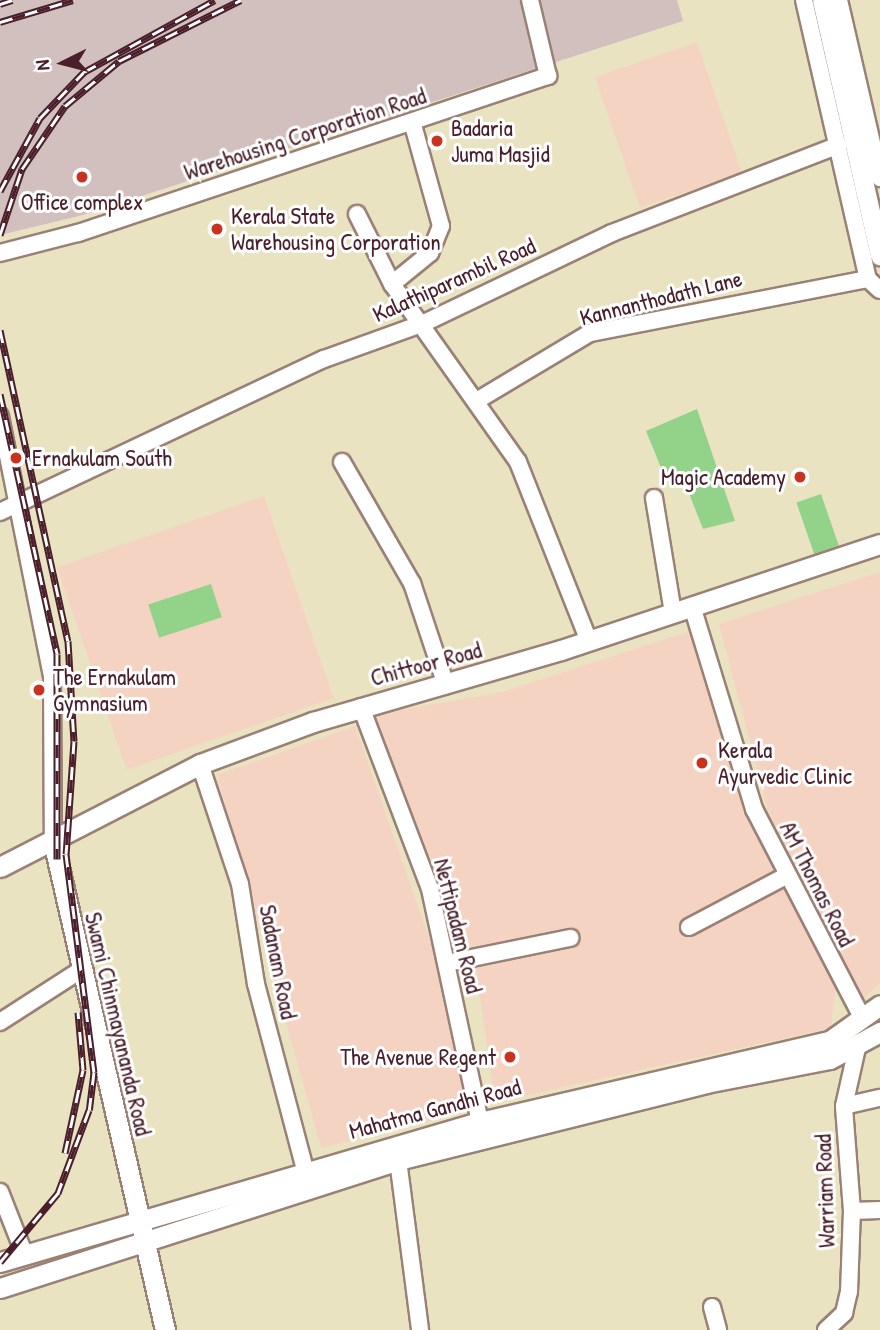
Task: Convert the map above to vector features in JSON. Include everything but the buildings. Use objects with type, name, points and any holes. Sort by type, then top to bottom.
[{"type":"main road","points":[[822,0],[880,256]]},
{"type":"main road","name":"Chittoor Road","points":[[0,867],[200,764],[362,707],[446,685],[589,641],[880,544]]},
{"type":"main road","name":"Swami Chinmayananda Road","points":[[52,841],[79,971],[164,1330]]},
{"type":"main road","name":"Mahatma Gandhi Road","points":[[0,1288],[398,1160],[482,1130],[831,1040],[880,1005]]},
{"type":"main road","name":"Mahatma Gandhi Road","points":[[0,1262],[305,1170],[857,1048],[880,1031]]},
{"type":"street","name":"Warehousing Corporation Road","points":[[0,253],[413,125],[548,76],[530,0]]},
{"type":"street","points":[[804,0],[874,284]]},
{"type":"street","points":[[839,0],[880,178]]},
{"type":"street","points":[[392,284],[430,253],[441,226],[413,125]]},
{"type":"street","name":"Kalathiparambil Road","points":[[0,512],[268,383],[424,323],[612,233],[839,145]]},
{"type":"street","points":[[357,214],[392,284],[424,323],[518,462],[589,641]]},
{"type":"street","name":"Kannanthodath Lane","points":[[478,400],[590,333],[874,284]]},
{"type":"street","points":[[0,416],[52,676],[52,841]]},
{"type":"street","points":[[342,462],[412,583],[446,685]]},
{"type":"street","points":[[654,498],[673,613]]},
{"type":"street","name":"AM Thomas Road","points":[[692,606],[716,699],[784,877],[863,1019]]},
{"type":"street","name":"Nettipadam Road","points":[[362,707],[430,890],[482,1130]]},
{"type":"street","name":"Sadanam Road","points":[[200,764],[240,884],[256,984],[305,1170]]},
{"type":"street","points":[[689,927],[784,877]]},
{"type":"street","points":[[447,963],[570,938]]},
{"type":"street","points":[[0,1022],[79,971]]},
{"type":"street","name":"Warriam Road","points":[[829,1330],[844,1313],[849,1292],[852,1211],[844,1106],[857,1048]]},
{"type":"street","points":[[844,1106],[880,1098]]},
{"type":"street","points":[[398,1160],[421,1330]]},
{"type":"street","points":[[0,1192],[24,1253]]},
{"type":"street","points":[[852,1211],[880,1210]]},
{"type":"street","points":[[712,1307],[718,1330]]},
{"type":"shaded area","points":[[0,0],[677,0],[683,21],[83,215],[0,235]]},
{"type":"shaded area","points":[[697,42],[742,172],[640,208],[595,77]]},
{"type":"shaded area","points":[[264,496],[334,698],[127,770],[57,567]]},
{"type":"shaded area","points":[[880,572],[880,983],[860,1002],[768,811],[719,624]]},
{"type":"shaded area","points":[[693,630],[744,814],[837,978],[831,1028],[495,1102],[475,962],[370,715],[503,692]]},
{"type":"shaded area","points":[[355,726],[438,964],[467,1112],[321,1148],[217,775]]},
{"type":"green space","points":[[697,409],[735,521],[703,529],[681,473],[666,480],[646,431]]},
{"type":"green space","points":[[821,494],[840,549],[815,557],[796,502]]},
{"type":"green space","points":[[211,584],[222,617],[159,638],[148,604]]},
{"type":"railway","points":[[0,4],[12,0]]},
{"type":"railway","points":[[0,22],[73,0]]},
{"type":"railway","points":[[0,191],[40,118],[84,72],[215,0]]},
{"type":"railway","points":[[0,235],[22,169],[65,106],[119,61],[241,0]]},
{"type":"railway","points":[[0,330],[68,641],[74,741],[66,854],[94,1072],[89,1110],[58,1193],[0,1262]]},
{"type":"railway","points":[[0,394],[57,654],[57,859]]},
{"type":"railway","points":[[65,1153],[83,1070],[78,1012]]},
{"type":"place","name":"Badaria Juma Masjid","points":[[437,141]]},
{"type":"place","name":"Office complex","points":[[82,177]]},
{"type":"place","name":"Kerala State Warehousing Corporation","points":[[217,229]]},
{"type":"place","name":"Ernakulam South","points":[[16,458]]},
{"type":"place","name":"Magic Academy","points":[[800,477]]},
{"type":"place","name":"The Ernakulam Gymnasium","points":[[39,690]]},
{"type":"place","name":"Kerala Ayurvedic Clinic","points":[[702,763]]},
{"type":"place","name":"The Avenue Regent","points":[[510,1057]]}]
